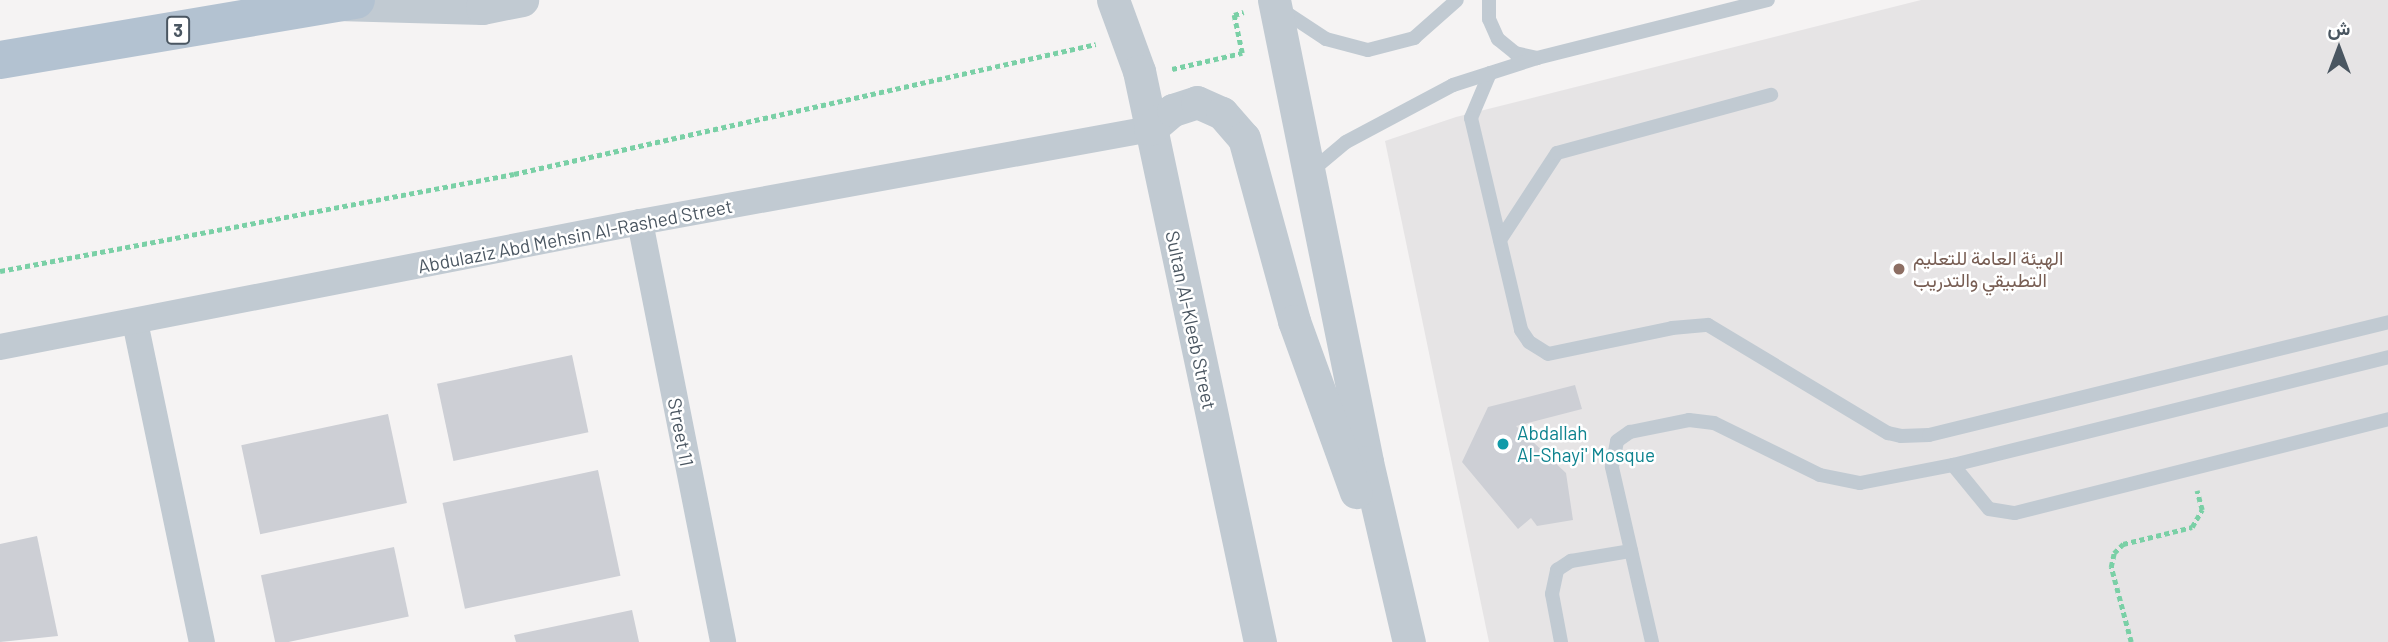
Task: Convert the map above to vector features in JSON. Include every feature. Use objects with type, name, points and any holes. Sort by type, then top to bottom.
[{"type":"main road","name":"3","points":[[0,60],[347,2]]},
{"type":"street","points":[[347,2],[482,8],[522,0]]},
{"type":"street","name":"Sultan Al-Kleeb Street","points":[[1113,0],[1130,37],[1260,642]]},
{"type":"street","points":[[1274,2],[1308,174],[1409,641]]},
{"type":"street","points":[[1150,130],[1173,110],[1197,102],[1222,113],[1244,138],[1294,321],[1409,641]]},
{"type":"street","name":"Abdulaziz Abd Mehsin Al-Rashed Street","points":[[0,347],[639,222],[1150,130]]},
{"type":"street","name":"Street 11","points":[[639,222],[723,642]]},
{"type":"street","points":[[135,322],[202,642]]},
{"type":"lane","points":[[1274,2],[1326,39],[1368,50],[1387,48],[1414,38],[1457,0]]},
{"type":"lane","points":[[1489,0],[1489,19],[1498,39],[1516,53],[1536,58]]},
{"type":"lane","points":[[1308,174],[1346,142],[1453,85],[1536,58],[1768,0]]},
{"type":"lane","points":[[1490,73],[1471,118],[1521,330],[1529,342],[1548,354],[1672,328],[1708,325],[1888,433],[1901,436],[1929,435],[2388,322]]},
{"type":"lane","points":[[1500,240],[1557,153],[1771,95]]},
{"type":"lane","points":[[1652,642],[1612,456],[1617,440],[1630,432],[1689,420],[1714,423],[1820,475],[1849,482],[1953,465],[2388,357]]},
{"type":"lane","points":[[1953,465],[1976,496],[2001,514],[2388,419]]},
{"type":"lane","points":[[1559,640],[1552,594],[1557,570],[1571,561],[1631,551]]},
{"type":"path","points":[[1164,71],[1242,53],[1234,15],[1274,2]]},
{"type":"path","points":[[0,271],[514,174],[1130,37]]},
{"type":"path","points":[[2131,642],[2111,568],[2114,553],[2123,544],[2192,527],[2200,520],[2202,510],[2192,468]]},
{"type":"shaded area","name":"الهيئة العامة للتعليم التطبيقي والتدريب","points":[[1921,0],[2388,0],[2388,642],[1489,642],[1385,141],[1456,117]]},
{"type":"building","points":[[572,355],[588,432],[453,461],[437,384]]},
{"type":"building","name":"Abdallah Al-Shayi' Mosque","points":[[1575,385],[1582,409],[1516,426],[1566,473],[1573,520],[1537,526],[1531,518],[1518,529],[1462,462],[1488,407]]},
{"type":"building","points":[[388,414],[407,503],[260,534],[241,445]]},
{"type":"building","points":[[598,470],[620,576],[465,609],[442,503]]},
{"type":"building","points":[[37,536],[58,636],[0,642],[0,544]]},
{"type":"building","points":[[394,547],[409,616],[289,642],[275,642],[261,575]]},
{"type":"building","points":[[632,610],[639,642],[516,642],[514,635]]},
{"type":"place","name":"الهيئة العامة للتعليم التطبيقي والتدريب","points":[[1899,269]]},
{"type":"place","name":"Abdallah Al-Shayi' Mosque","points":[[1503,444]]}]
